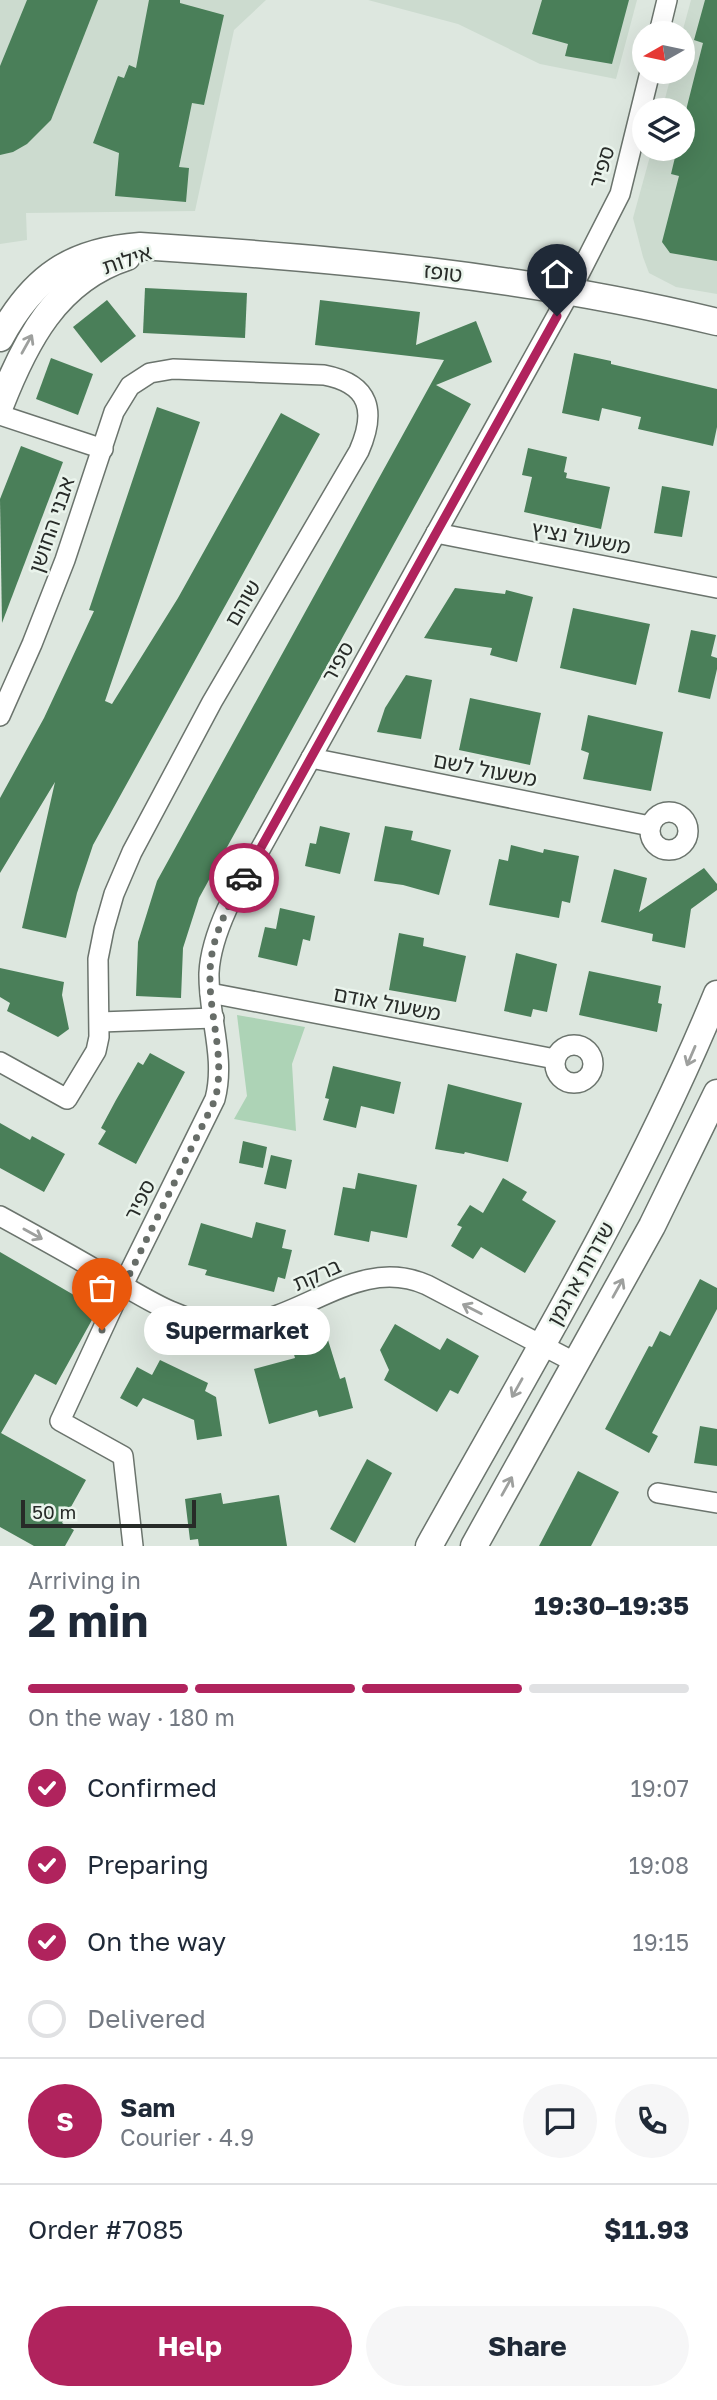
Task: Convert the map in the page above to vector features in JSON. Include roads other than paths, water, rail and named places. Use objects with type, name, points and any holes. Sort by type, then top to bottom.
[{"type":"street","points":[[662,21],[667,0]]},
{"type":"street","name":"ספיר","points":[[133,1546],[123,1456],[60,1421],[123,1285],[213,1107],[219,1075],[211,993],[211,960],[221,923],[570,292],[620,194],[647,84]]},
{"type":"street","name":"טופז","points":[[166,247],[438,272],[628,302],[717,323]]},
{"type":"street","name":"אילות","points":[[0,338],[20,305],[41,282],[64,265],[89,254],[114,248],[166,247]]},
{"type":"street","name":"אילות","points":[[0,406],[25,346],[58,300],[97,269],[142,252],[166,247]]},
{"type":"street","name":"שוהם","points":[[100,1022],[99,955],[107,917],[123,873],[212,702],[359,452],[369,420],[368,408],[364,397],[356,388],[347,382],[324,375],[161,370],[140,378],[122,397],[114,412],[103,449]]},
{"type":"street","points":[[0,415],[103,449]]},
{"type":"street","name":"אבני החושן","points":[[0,716],[49,602],[103,449]]},
{"type":"street","name":"משעול נציץ","points":[[436,533],[717,588]]},
{"type":"street","name":"משעול לשם","points":[[311,758],[650,826]]},
{"type":"street","name":"משעול אודם","points":[[211,993],[555,1059]]},
{"type":"street","name":"שדרות ארגמן","points":[[429,1546],[636,1173],[672,1099],[717,993]]},
{"type":"street","points":[[0,1062],[67,1099],[96,1051],[100,1022],[214,1018]]},
{"type":"street","name":"שדרות ארגמן","points":[[474,1546],[652,1226],[717,1093]]},
{"type":"street","name":"ברקת","points":[[0,1216],[123,1285],[191,1319],[233,1325],[277,1317],[358,1281],[381,1276],[404,1277],[427,1285],[576,1363]]},
{"type":"street","points":[[658,1493],[717,1503]]},
{"type":"place","name":"Supermarket","points":[[102,1330]]}]
